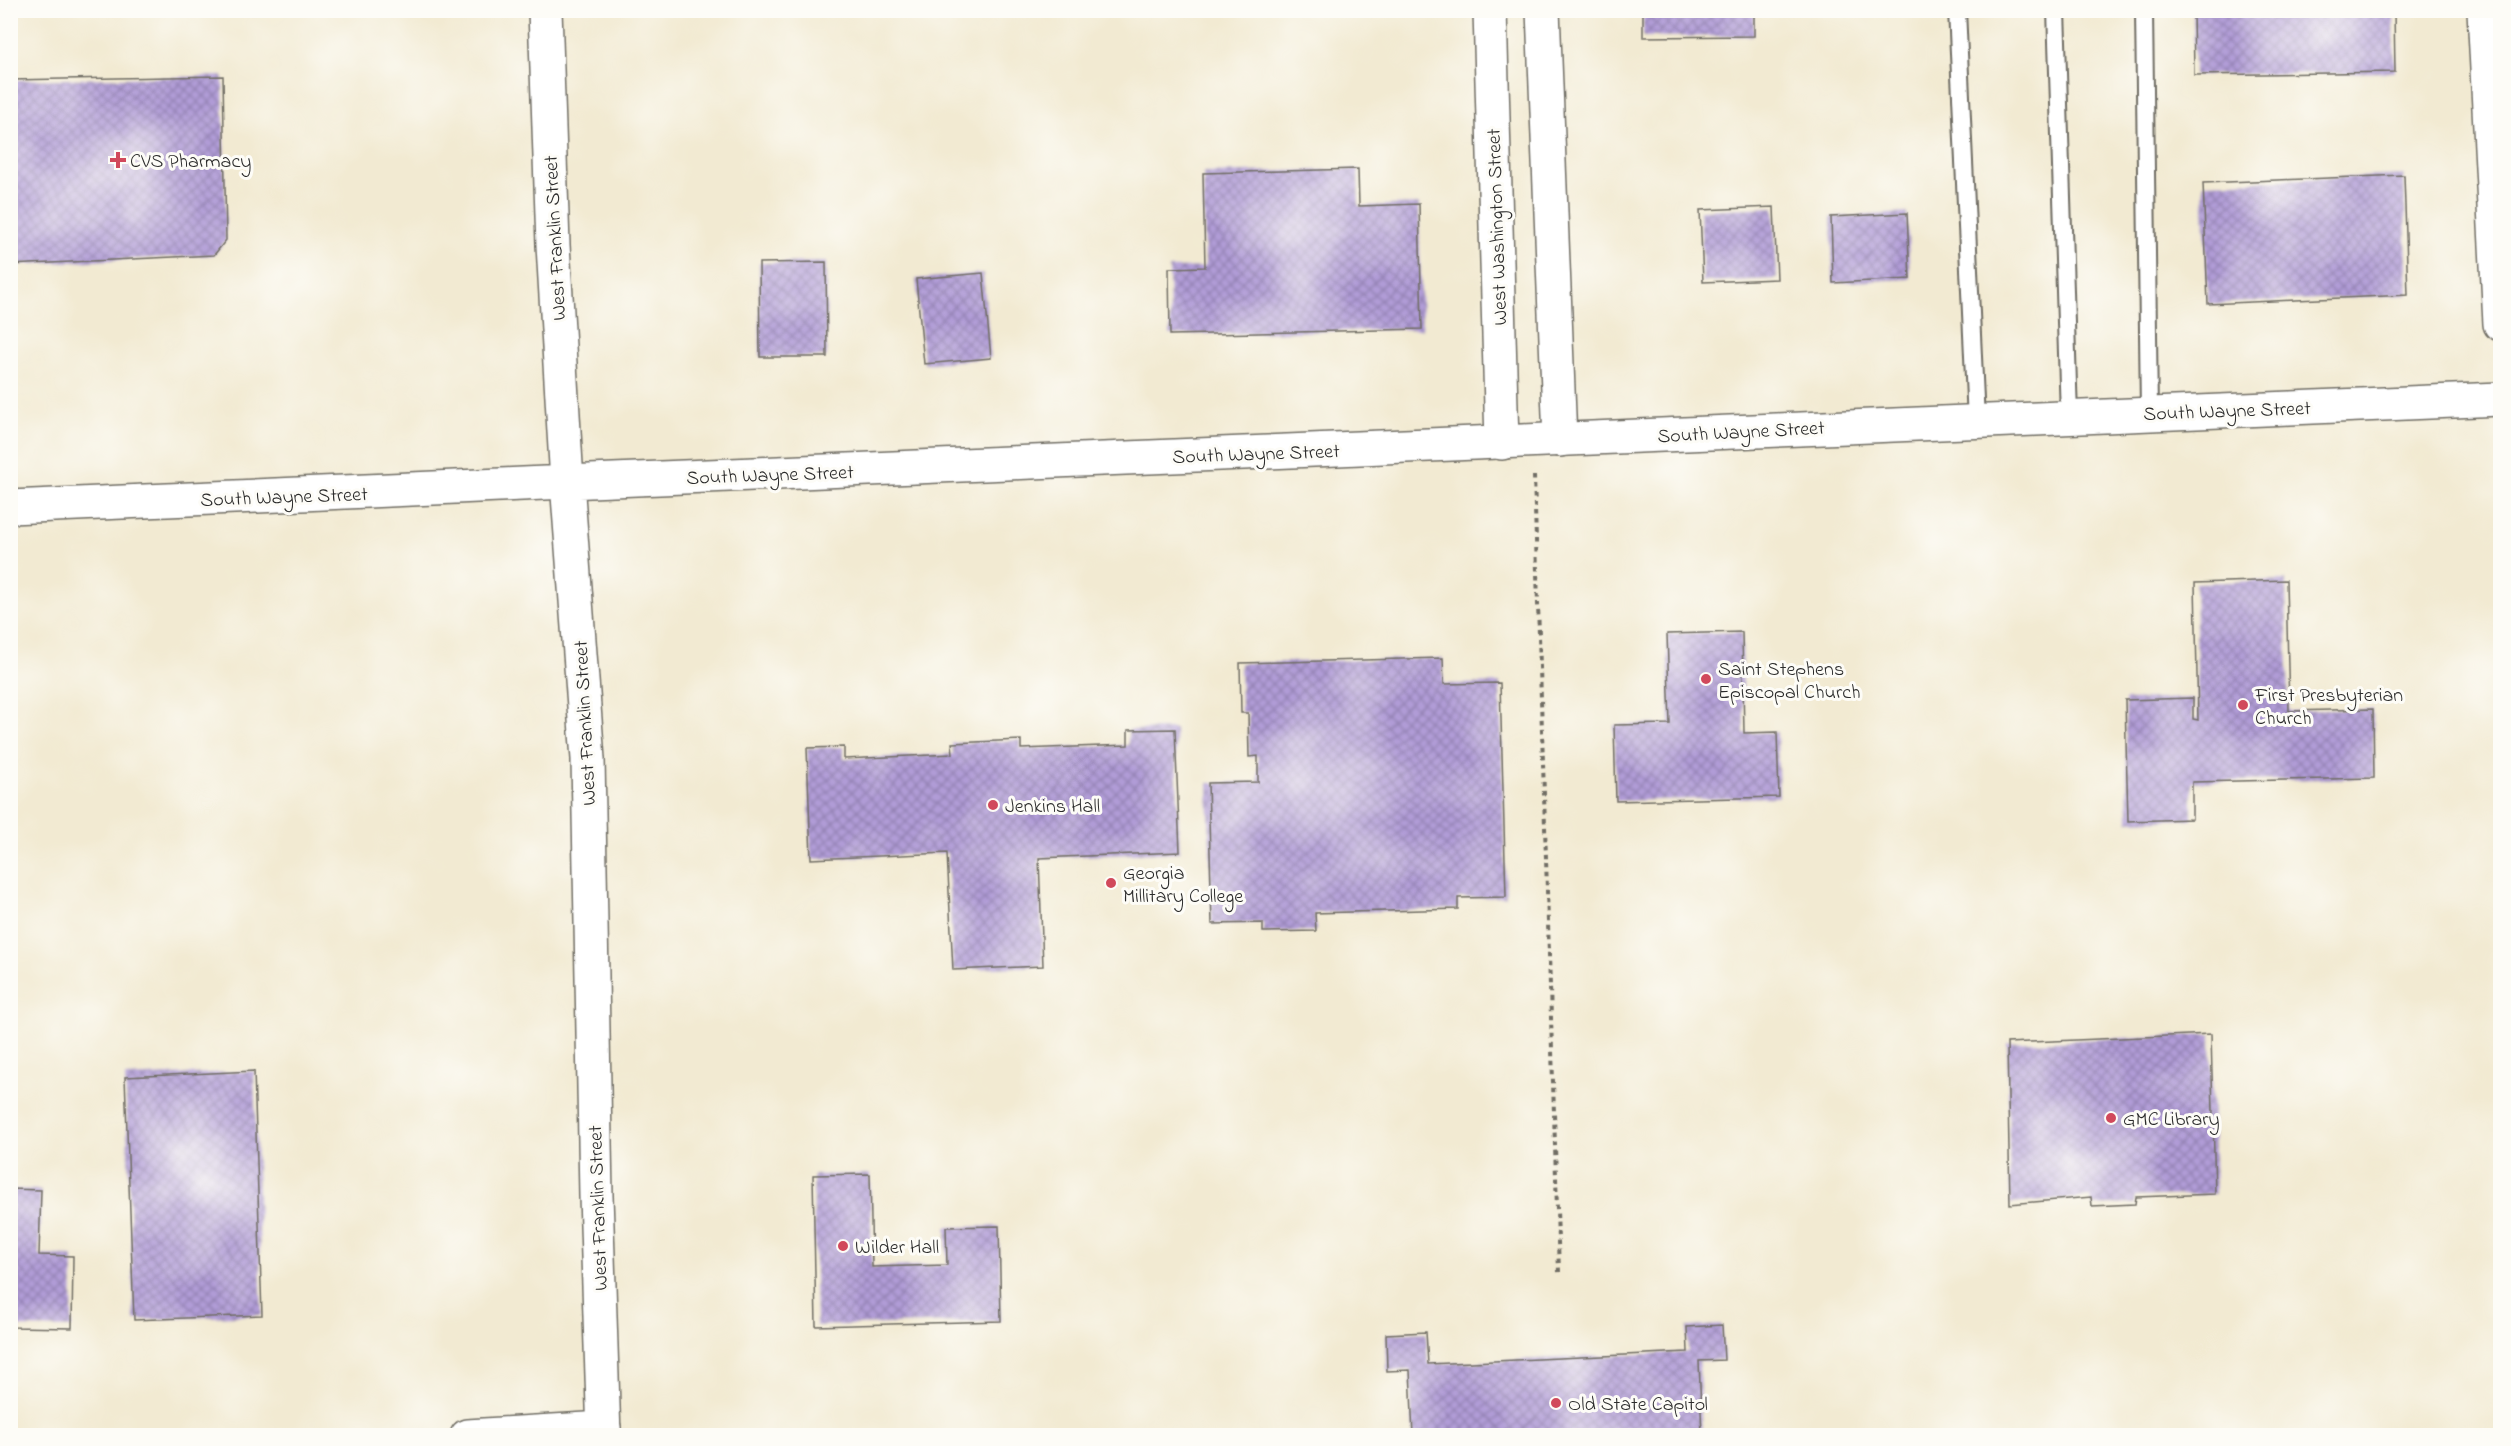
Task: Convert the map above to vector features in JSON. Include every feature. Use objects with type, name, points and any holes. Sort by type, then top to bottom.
[{"type":"street","name":"West Franklin Street","points":[[545,10],[553,245],[567,482],[588,759],[596,1196],[604,1432]]},
{"type":"street","name":"West Washington Street","points":[[1490,10],[1531,442]]},
{"type":"street","points":[[1531,442],[1543,10]]},
{"type":"street","points":[[2484,10],[2500,324]]},
{"type":"street","name":"South Wayne Street","points":[[10,507],[1531,442],[2149,412],[2500,399]]},
{"type":"street","points":[[467,1436],[604,1432]]},
{"type":"lane","points":[[1957,10],[1976,421]]},
{"type":"lane","points":[[2056,10],[2069,416]]},
{"type":"lane","points":[[2144,10],[2149,412]]},
{"type":"path","points":[[1531,442],[1559,1273]]},
{"type":"building","points":[[1643,10],[1754,10],[1754,36],[1643,37]]},
{"type":"building","points":[[2193,10],[2394,10],[2395,72],[2194,75]]},
{"type":"building","name":"CVS Pharmacy","points":[[223,76],[226,240],[214,255],[10,265],[10,80]]},
{"type":"building","points":[[1358,169],[1359,206],[1419,204],[1422,329],[1170,335],[1169,268],[1205,267],[1203,173]]},
{"type":"building","points":[[2404,175],[2408,295],[2208,304],[2203,183]]},
{"type":"building","points":[[1774,207],[1777,279],[1703,282],[1700,210]]},
{"type":"building","points":[[1907,213],[1910,279],[1833,283],[1831,217]]},
{"type":"building","points":[[826,262],[827,357],[760,357],[759,263]]},
{"type":"building","points":[[983,273],[991,358],[924,364],[916,279]]},
{"type":"building","name":"First Presbyterian Church","points":[[2286,580],[2289,711],[2373,709],[2374,778],[2192,782],[2192,819],[2128,821],[2125,700],[2193,698],[2193,719],[2198,720],[2195,583]]},
{"type":"building","name":"Saint Stephens Episcopal Church","points":[[1742,632],[1744,733],[1777,732],[1779,797],[1616,801],[1614,725],[1670,724],[1667,634]]},
{"type":"building","points":[[1443,658],[1444,684],[1500,683],[1506,897],[1458,898],[1458,909],[1315,913],[1316,931],[1263,932],[1263,923],[1212,924],[1208,783],[1258,782],[1258,756],[1249,757],[1248,713],[1241,713],[1240,663]]},
{"type":"building","name":"Jenkins Hall","points":[[1175,729],[1180,852],[1039,858],[1043,966],[953,970],[947,853],[811,859],[807,748],[844,747],[844,759],[953,754],[952,743],[1021,740],[1021,749],[1128,745],[1128,730]]},
{"type":"building","name":"GMC Library","points":[[2211,1034],[2215,1194],[2136,1197],[2135,1204],[2092,1206],[2091,1197],[2010,1204],[2007,1043]]},
{"type":"building","points":[[254,1071],[262,1315],[134,1320],[125,1077]]},
{"type":"building","name":"Wilder Hall","points":[[870,1174],[872,1267],[947,1265],[946,1227],[999,1226],[1001,1321],[816,1326],[813,1175]]},
{"type":"building","points":[[10,1189],[41,1190],[39,1255],[73,1256],[72,1328],[10,1327]]},
{"type":"building","name":"Old State Capitol","points":[[1722,1325],[1724,1360],[1699,1361],[1702,1436],[1413,1436],[1410,1370],[1387,1371],[1386,1334],[1426,1332],[1428,1364],[1688,1352],[1687,1327]]},
{"type":"place","name":"CVS Pharmacy","points":[[118,160]]},
{"type":"place","name":"Saint Stephens Episcopal Church","points":[[1706,679]]},
{"type":"place","name":"First Presbyterian Church","points":[[2243,705]]},
{"type":"place","name":"Jenkins Hall","points":[[993,805]]},
{"type":"place","name":"Georgia Millitary College","points":[[1111,883]]},
{"type":"place","name":"GMC Library","points":[[2111,1118]]},
{"type":"place","name":"Wilder Hall","points":[[843,1246]]},
{"type":"place","name":"Old State Capitol","points":[[1556,1403]]}]
